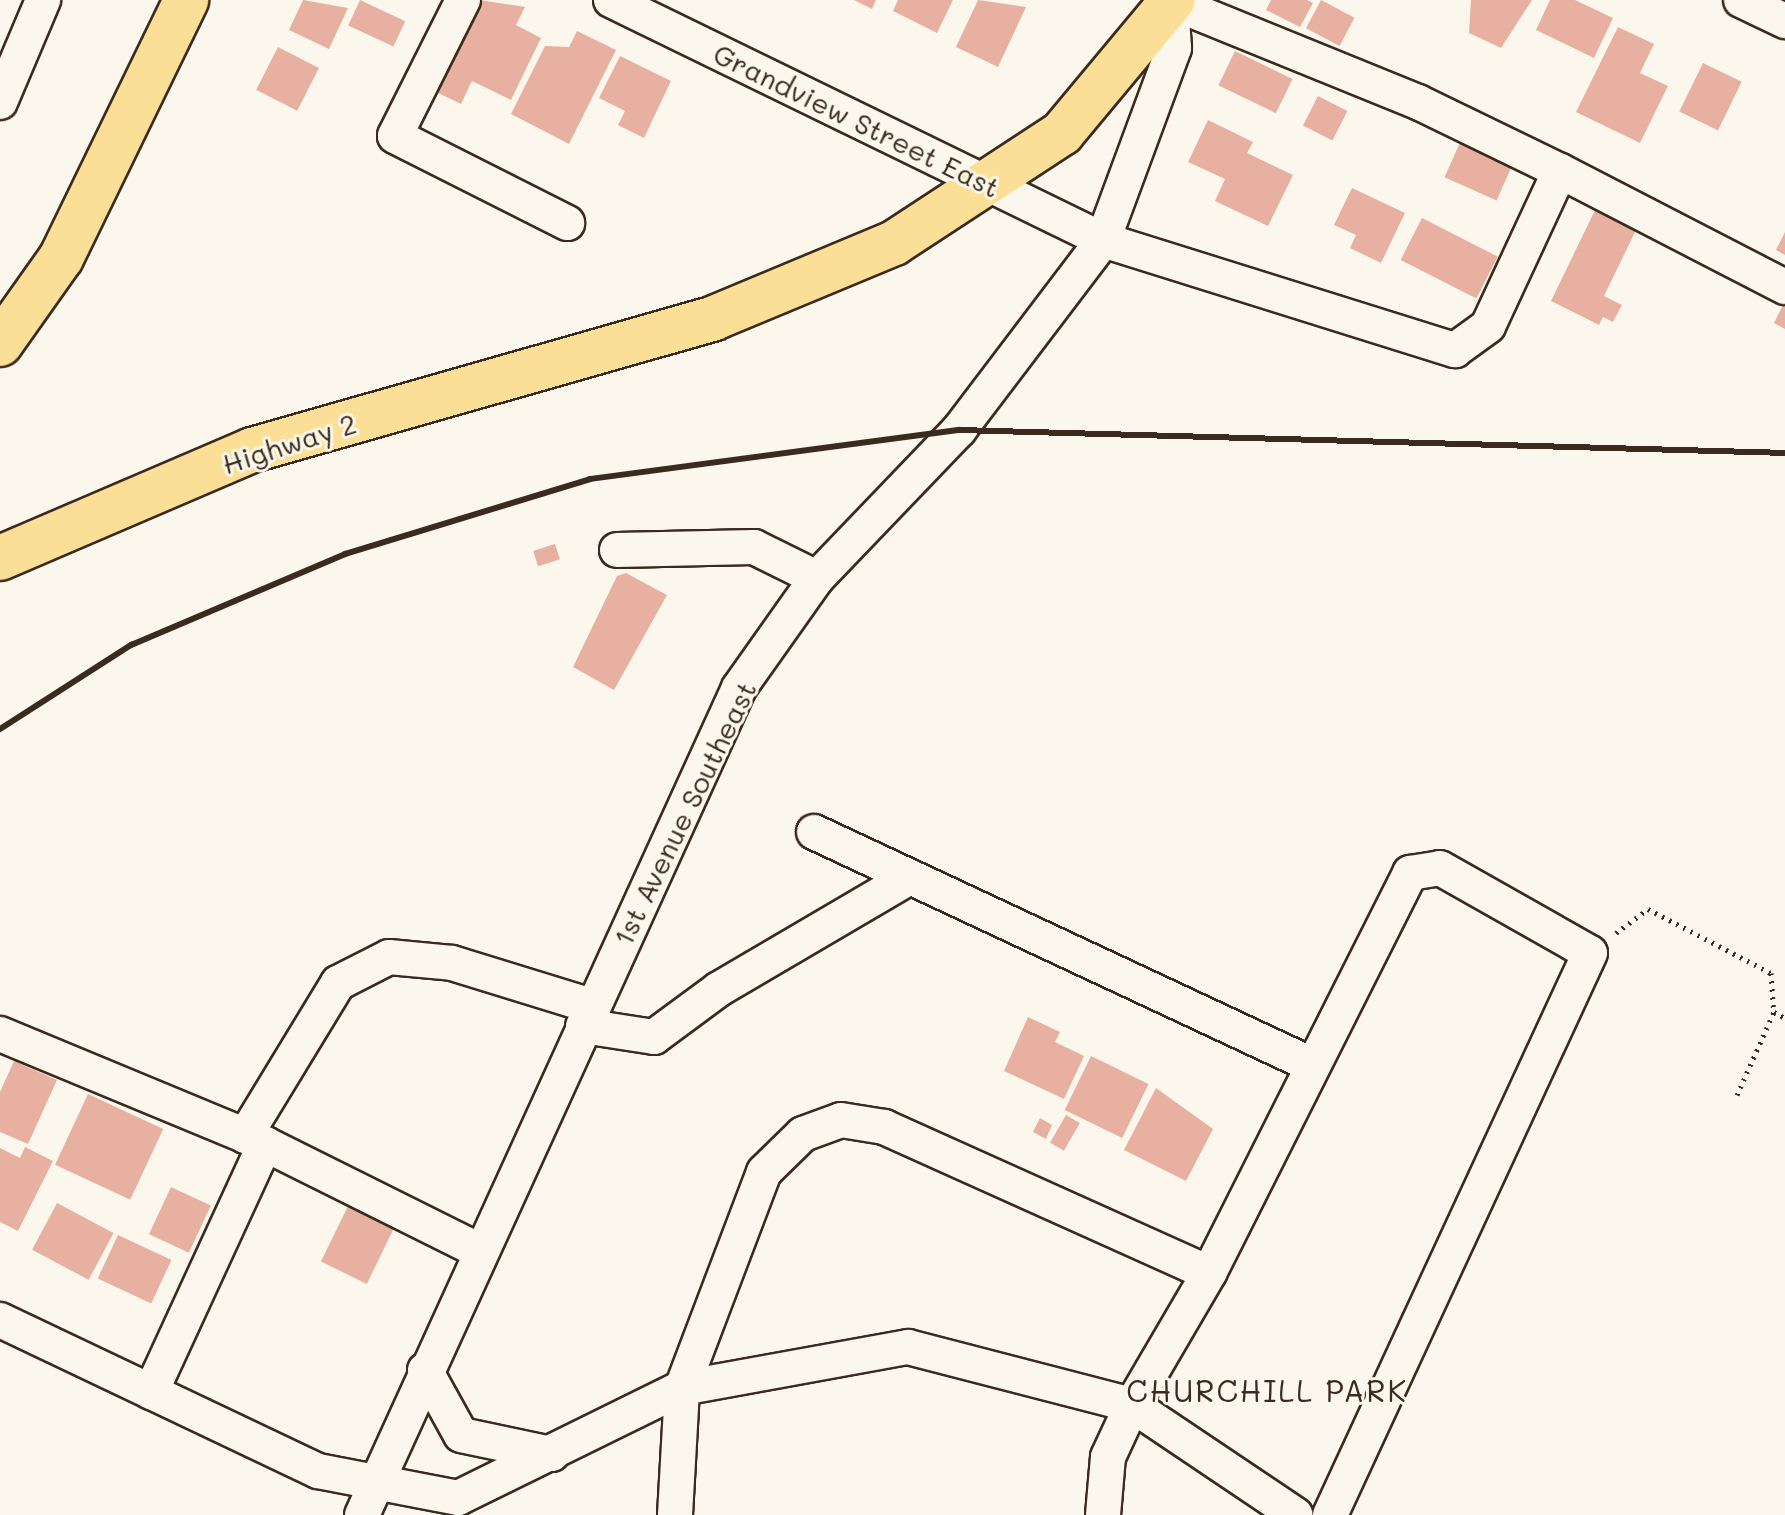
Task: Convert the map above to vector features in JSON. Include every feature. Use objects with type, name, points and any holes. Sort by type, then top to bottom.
[{"type":"main road","points":[[0,344],[61,258],[186,0]]},
{"type":"main road","points":[[991,185],[1062,133],[1170,1]]},
{"type":"main road","name":"Highway 2","points":[[0,558],[252,450],[714,318],[894,243],[991,185]]},
{"type":"street","points":[[0,102],[43,0]]},
{"type":"street","points":[[463,0],[395,136],[567,223]]},
{"type":"street","name":"Grandview Street East","points":[[611,0],[1103,240],[1455,350],[1488,326],[1560,171]]},
{"type":"street","points":[[1741,0],[1785,21]]},
{"type":"street","points":[[1170,1],[1418,102],[1785,287]]},
{"type":"street","name":"1st Avenue Southeast","points":[[362,1515],[425,1370],[739,688],[817,578],[959,430],[1103,240],[1174,48],[1170,1]]},
{"type":"street","points":[[617,550],[754,547],[817,578]]},
{"type":"street","points":[[814,832],[1312,1065]]},
{"type":"street","points":[[1103,1515],[1108,1457],[1132,1405],[1209,1273],[1410,873],[1440,868],[1590,953],[1330,1515]]},
{"type":"street","points":[[151,1392],[255,1140],[338,983],[389,957],[452,963],[587,1016],[654,1037],[719,989],[910,877]]},
{"type":"street","points":[[0,1034],[255,1140],[480,1251]]},
{"type":"street","points":[[675,1515],[682,1388],[764,1172],[803,1134],[841,1120],[884,1127],[1209,1273]]},
{"type":"street","points":[[0,1320],[318,1471],[458,1498],[682,1388],[908,1347],[1132,1405],[1296,1515]]},
{"type":"street","points":[[425,1370],[461,1435],[552,1454]]},
{"type":"path","points":[[1590,953],[1648,909],[1771,973],[1774,1012],[1737,1095]]},
{"type":"path","points":[[1774,1012],[1785,1018]]},
{"type":"building","points":[[303,0],[348,8],[329,49],[289,30]]},
{"type":"building","points":[[360,0],[405,21],[393,47],[348,25]]},
{"type":"building","points":[[480,0],[525,7],[516,25],[541,38],[511,100],[472,81],[461,104],[436,92]]},
{"type":"building","points":[[854,0],[876,0],[872,9]]},
{"type":"building","points":[[898,0],[953,0],[937,33],[893,11]]},
{"type":"building","points":[[978,0],[1026,7],[998,67],[956,47]]},
{"type":"building","points":[[1271,0],[1307,0],[1313,3],[1300,27],[1266,10]]},
{"type":"building","points":[[1321,0],[1355,18],[1340,46],[1306,28]]},
{"type":"building","points":[[1471,0],[1532,0],[1501,48],[1469,33]]},
{"type":"building","points":[[1550,0],[1575,0],[1613,18],[1594,58],[1536,30]]},
{"type":"building","points":[[1618,27],[1654,44],[1640,73],[1668,86],[1640,143],[1576,112]]},
{"type":"building","points":[[577,31],[616,50],[569,144],[511,114],[545,46],[569,47]]},
{"type":"building","points":[[278,47],[319,68],[297,111],[256,90]]},
{"type":"building","points":[[1235,51],[1293,79],[1276,113],[1218,85]]},
{"type":"building","points":[[620,56],[671,81],[644,138],[618,125],[625,111],[599,98]]},
{"type":"building","points":[[1703,63],[1742,82],[1718,130],[1679,112]]},
{"type":"building","points":[[1318,96],[1347,111],[1332,140],[1303,125]]},
{"type":"building","points":[[1208,120],[1253,142],[1247,153],[1293,175],[1268,226],[1215,201],[1225,179],[1188,162]]},
{"type":"building","points":[[1462,138],[1514,161],[1497,200],[1445,177]]},
{"type":"building","points":[[1352,188],[1405,213],[1381,263],[1350,248],[1356,235],[1334,225]]},
{"type":"building","points":[[1596,208],[1637,228],[1604,296],[1622,305],[1613,322],[1603,317],[1599,325],[1551,301]]},
{"type":"building","points":[[1422,218],[1498,257],[1476,298],[1401,260]]},
{"type":"building","points":[[1785,232],[1785,255],[1776,250]]},
{"type":"building","points":[[1785,301],[1785,329],[1774,323]]},
{"type":"building","points":[[555,544],[560,559],[538,566],[533,551]]},
{"type":"building","points":[[626,573],[667,595],[614,690],[573,667],[617,576]]},
{"type":"building","points":[[1028,1017],[1060,1032],[1055,1042],[1084,1056],[1064,1099],[1004,1071]]},
{"type":"building","points":[[1091,1056],[1149,1084],[1122,1138],[1065,1110]]},
{"type":"building","points":[[14,1061],[57,1080],[28,1144],[0,1132],[0,1092]]},
{"type":"building","points":[[1156,1088],[1213,1129],[1186,1181],[1124,1150]]},
{"type":"building","points":[[88,1094],[163,1129],[130,1200],[55,1165]]},
{"type":"building","points":[[1066,1115],[1080,1123],[1064,1151],[1050,1143]]},
{"type":"building","points":[[1040,1118],[1052,1125],[1046,1139],[1033,1132]]},
{"type":"building","points":[[25,1147],[53,1161],[18,1231],[0,1222],[0,1148],[20,1158]]},
{"type":"building","points":[[171,1187],[211,1206],[189,1253],[149,1234]]},
{"type":"building","points":[[57,1203],[114,1233],[89,1280],[32,1250]]},
{"type":"building","points":[[349,1204],[395,1226],[367,1284],[321,1262]]},
{"type":"building","points":[[118,1235],[171,1260],[151,1303],[98,1279]]},
{"type":"railway","points":[[0,729],[131,645],[345,554],[590,479],[959,430],[1785,453]]},
{"type":"district","name":"CHURCHILL PARK","points":[[1267,1390]]}]
